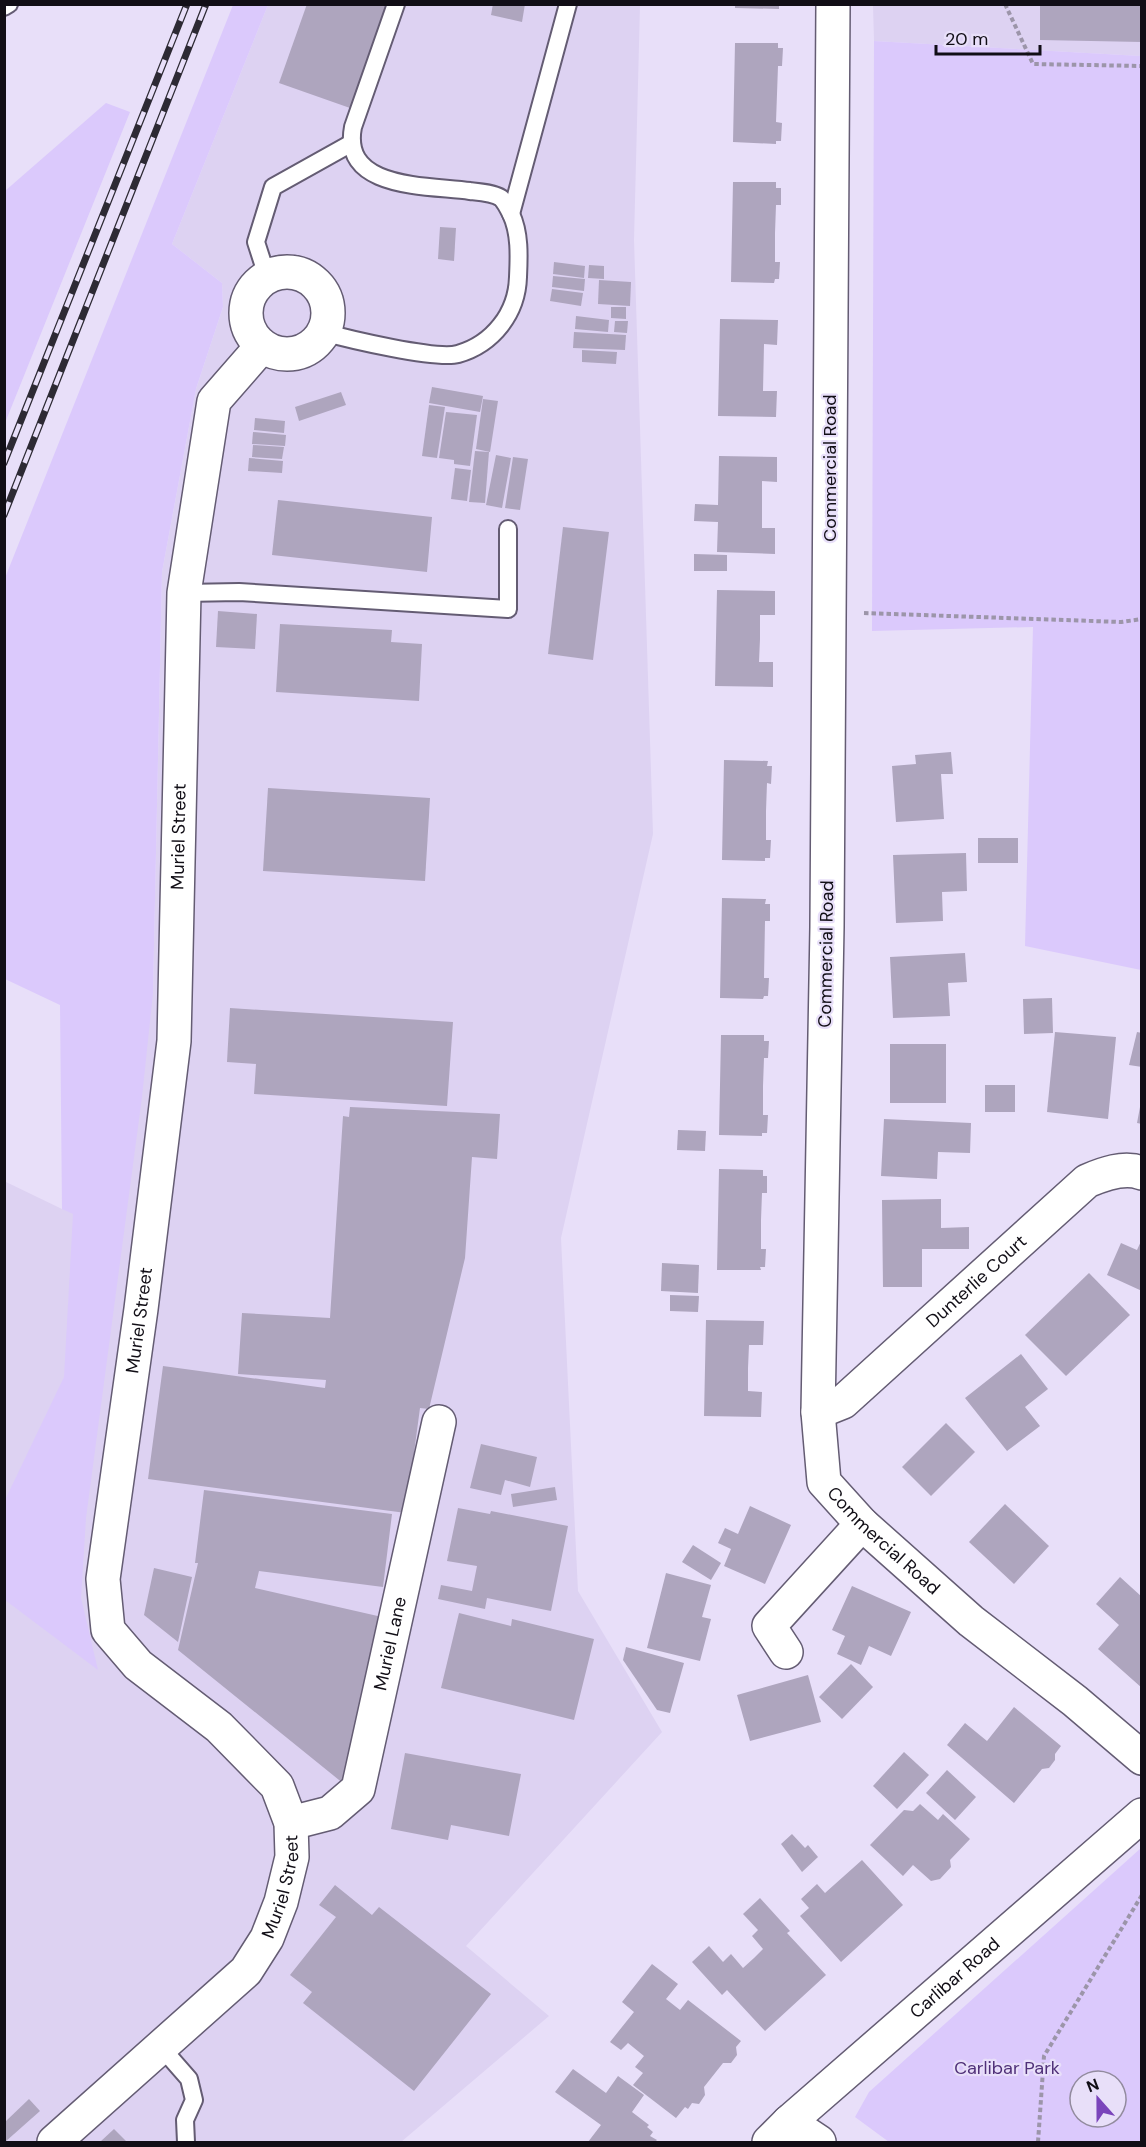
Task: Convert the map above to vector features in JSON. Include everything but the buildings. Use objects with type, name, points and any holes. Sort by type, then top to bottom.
[{"type":"street","name":"Commercial Road","points":[[833,4],[829,612],[818,1412],[824,1482],[862,1524],[970,1621],[1075,1701],[1142,1758]]},
{"type":"street","points":[[288,272],[308,277],[322,291],[328,311],[323,332],[312,345],[296,353],[278,353],[262,346],[249,330],[245,309],[252,290],[267,276],[288,272]]},
{"type":"street","name":"Muriel Street","points":[[54,2142],[246,1971],[267,1938],[281,1902],[292,1857],[291,1823],[277,1786],[219,1727],[138,1665],[108,1630],[103,1579],[141,1309],[174,1041],[184,593],[214,401],[262,346]]},
{"type":"street","name":"Dunterlie Court","points":[[818,1412],[843,1402],[1087,1181],[1105,1172],[1135,1170],[1142,1173]]},
{"type":"street","name":"Muriel Lane","points":[[291,1823],[330,1813],[358,1789],[438,1422]]},
{"type":"street","points":[[786,1652],[769,1626],[862,1524]]},
{"type":"street","name":"Carlibar Road","points":[[779,2132],[1142,1815]]},
{"type":"street","points":[[779,2132],[819,2142]]},
{"type":"lane","points":[[4,7],[9,4]]},
{"type":"lane","points":[[323,332],[346,339],[439,355],[457,354],[492,335],[508,317],[518,287],[519,246],[511,214],[500,198],[483,193],[384,180],[368,172],[356,161],[350,144],[353,127],[396,4]]},
{"type":"lane","points":[[511,214],[567,4]]},
{"type":"lane","points":[[267,276],[256,242],[273,187],[350,144]]},
{"type":"lane","points":[[184,593],[238,592],[508,609],[508,529]]},
{"type":"lane","points":[[161,2047],[189,2079],[194,2100],[185,2120],[186,2142]]},
{"type":"path","points":[[1005,4],[1033,64],[1142,66]]},
{"type":"path","points":[[829,612],[1121,622],[1142,619]]},
{"type":"path","points":[[1038,2142],[1044,2056],[1142,1895]]},
{"type":"shaded area","points":[[268,5],[640,5],[634,240],[653,834],[561,1238],[578,1591],[662,1732],[466,1946],[549,2016],[401,2142],[5,2142],[4,1181],[62,1209],[153,993],[162,572],[196,389],[223,307],[222,283],[172,244]]},
{"type":"shaded area","points":[[873,5],[1141,5],[1141,56],[874,41]]},
{"type":"green space","points":[[233,5],[268,5],[172,244],[222,283],[223,307],[196,389],[162,572],[153,993],[142,1097],[86,1518],[81,1598],[98,1670],[5,1600],[5,1500],[64,1377],[73,1214],[62,1209],[60,1005],[5,979],[5,578]]},
{"type":"green space","points":[[874,41],[1141,56],[1141,970],[1025,946],[1033,627],[872,631]]},
{"type":"green space","points":[[106,103],[130,112],[5,423],[5,191]]},
{"type":"green space","name":"Carlibar Park","points":[[1141,1848],[1141,2142],[889,2142],[855,2117],[869,2092]]},
{"type":"railway","points":[[4,463],[187,4]]},
{"type":"railway","points":[[4,515],[206,4]]}]
